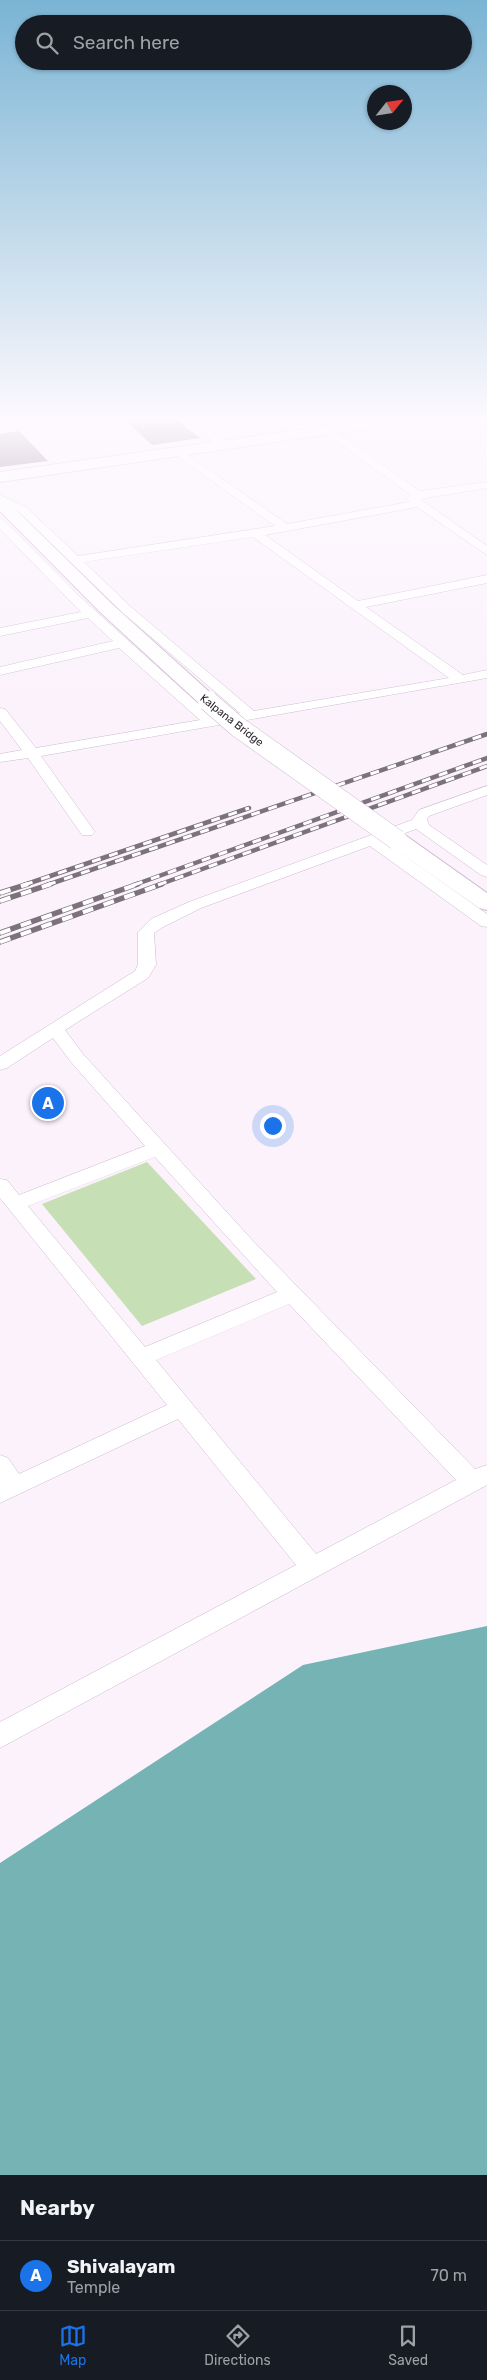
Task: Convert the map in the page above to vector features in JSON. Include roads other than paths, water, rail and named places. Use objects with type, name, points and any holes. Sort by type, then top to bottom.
[{"type":"main road","name":"Kalpana Bridge","points":[[19,520],[106,608],[208,702],[238,727],[487,904]]},
{"type":"street","points":[[33,520],[127,610],[250,715]]},
{"type":"street","points":[[274,520],[283,526]]},
{"type":"street","points":[[74,560],[255,533],[315,520]]},
{"type":"street","points":[[445,520],[487,551]]},
{"type":"street","points":[[0,522],[48,575],[210,722]]},
{"type":"street","points":[[255,533],[461,680]]},
{"type":"street","points":[[356,605],[487,579]]},
{"type":"street","points":[[0,632],[89,614]]},
{"type":"street","points":[[0,671],[122,643]]},
{"type":"street","points":[[0,758],[487,674]]},
{"type":"street","points":[[0,712],[32,753],[87,832]]},
{"type":"street","points":[[487,790],[424,813],[419,819],[422,827],[487,872]]},
{"type":"street","points":[[0,1064],[142,974],[147,965],[146,932],[157,923],[195,905],[421,822]]},
{"type":"street","points":[[371,839],[487,922]]},
{"type":"street","points":[[0,1736],[479,1477],[292,1294],[77,1058],[56,1030]]},
{"type":"street","points":[[15,1204],[158,1148]]},
{"type":"street","points":[[0,1185],[312,1567]]},
{"type":"street","points":[[140,1358],[292,1294]]},
{"type":"street","points":[[0,1464],[8,1490],[181,1408]]},
{"type":"water","points":[[487,1626],[487,2175],[0,2175],[0,1863],[303,1665]]},
{"type":"railway","points":[[47,885],[487,734]]},
{"type":"railway","points":[[134,885],[487,758]]},
{"type":"railway","points":[[158,885],[487,766]]},
{"type":"railway","points":[[24,885],[249,808]]},
{"type":"railway","points":[[0,893],[28,884]]},
{"type":"railway","points":[[0,901],[51,884]]},
{"type":"railway","points":[[0,933],[138,884]]},
{"type":"railway","points":[[0,942],[162,884]]},
{"type":"place","name":"Shivalayam","points":[[48,1103]]}]
